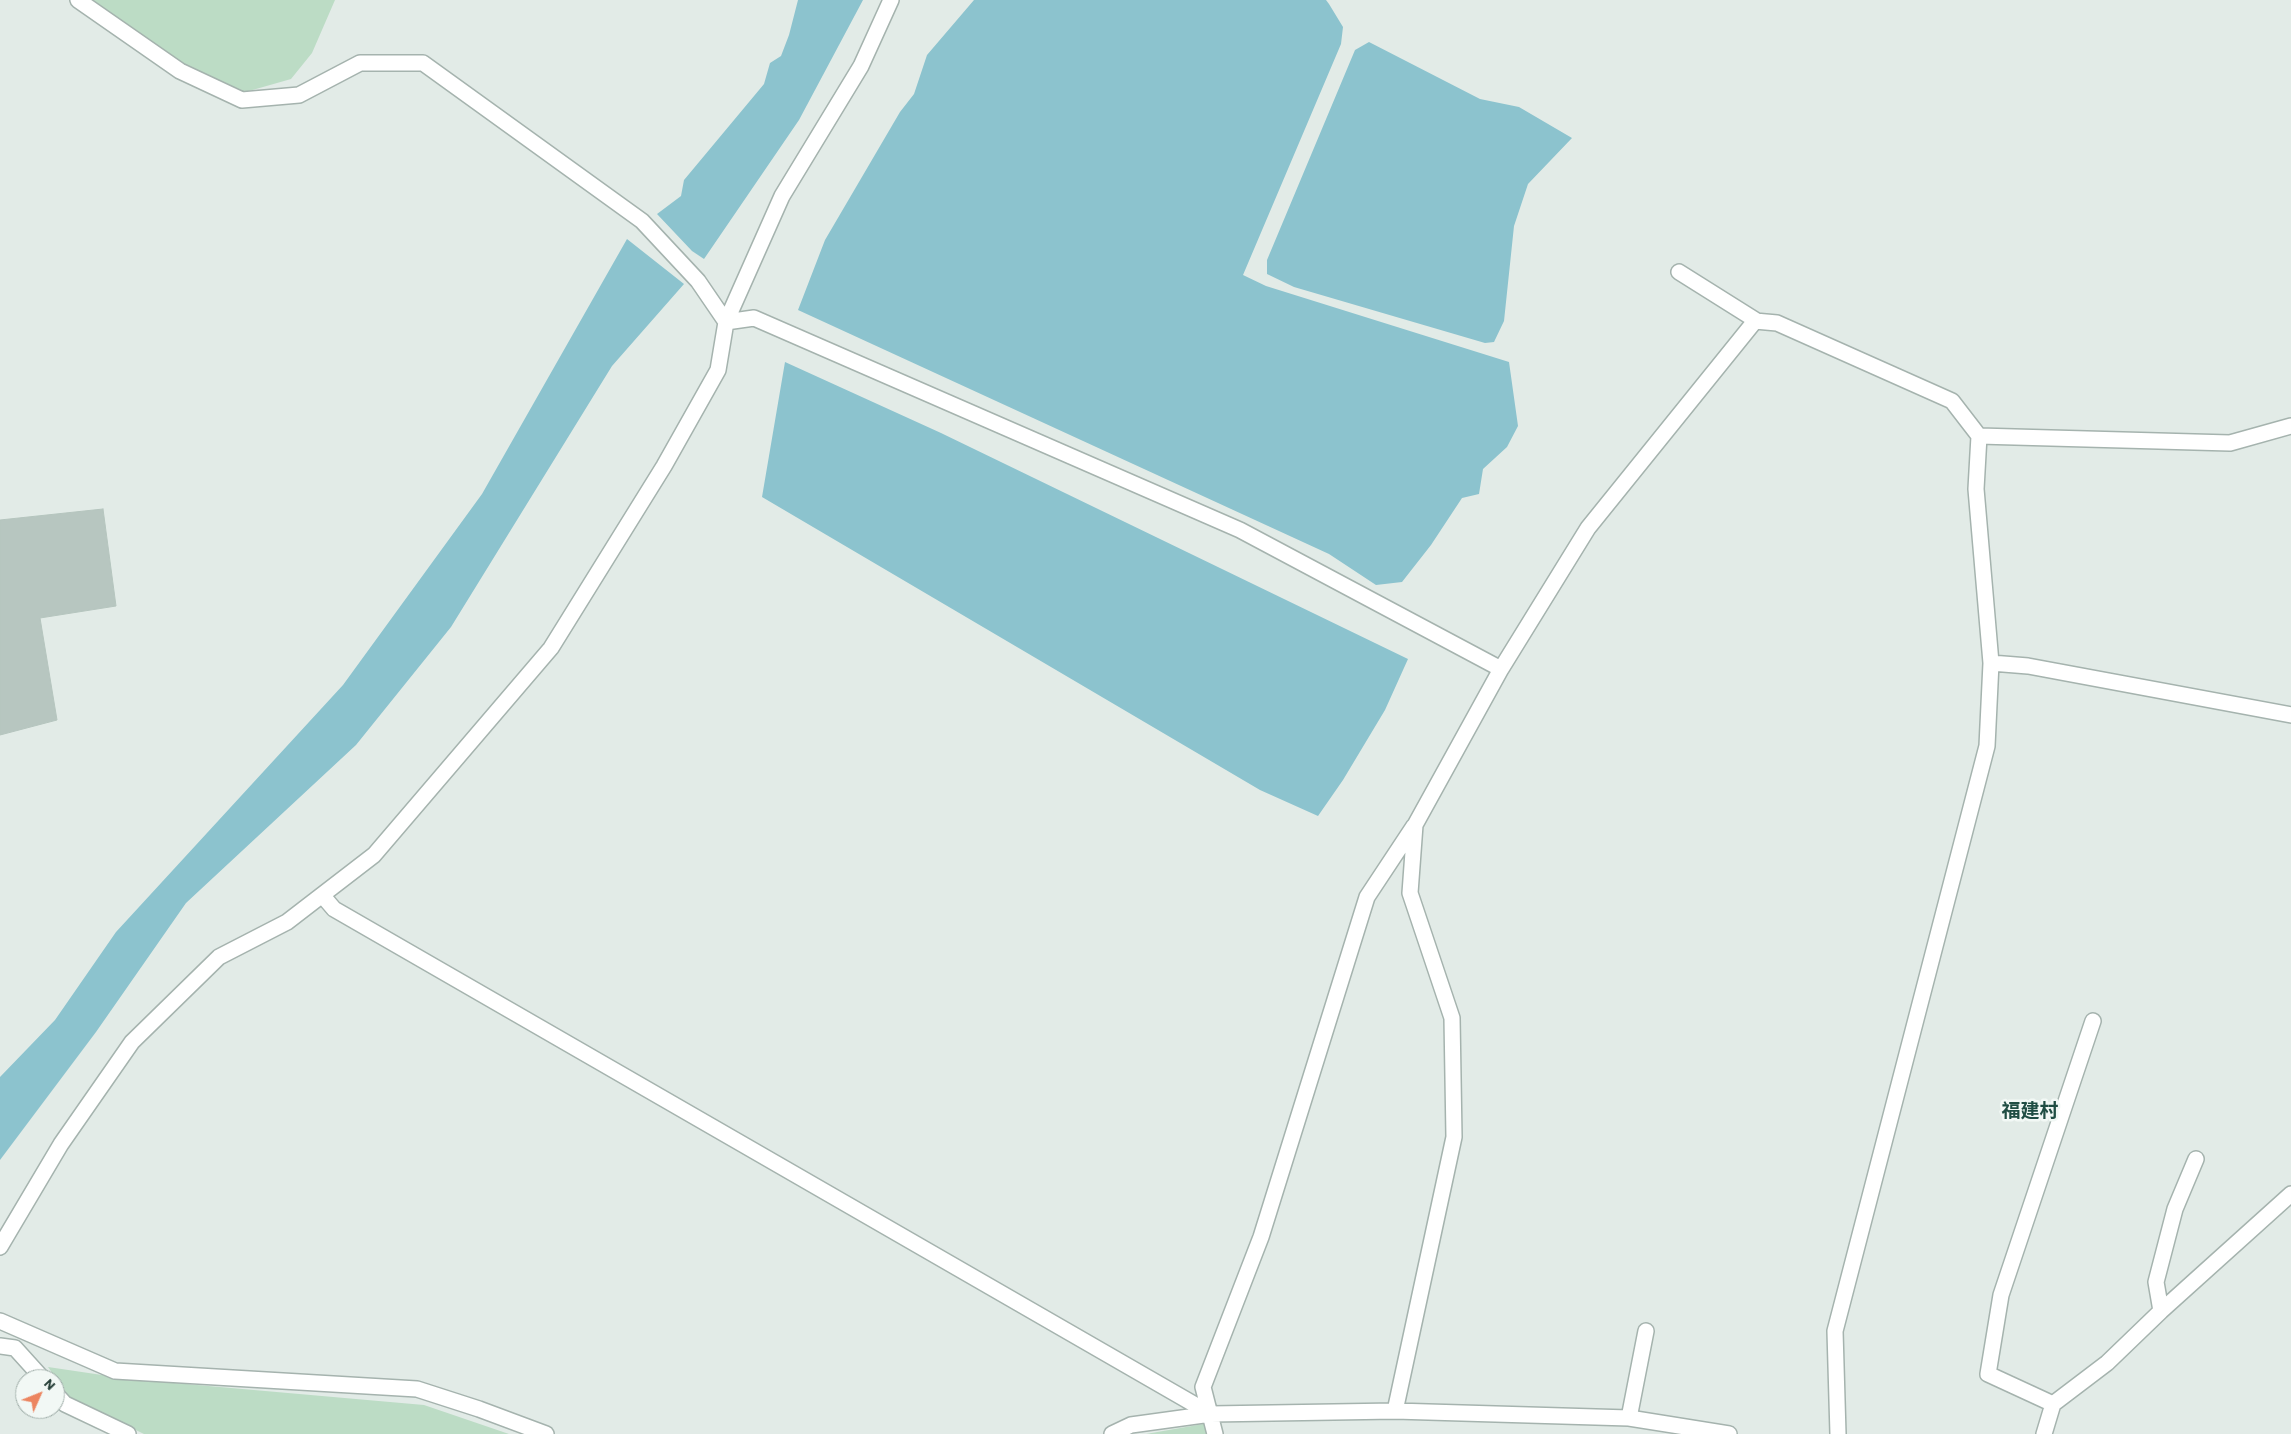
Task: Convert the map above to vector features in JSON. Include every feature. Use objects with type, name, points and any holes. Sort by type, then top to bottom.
[{"type":"street","points":[[78,0],[180,71],[242,100],[299,95],[360,63],[424,63],[642,221],[698,281],[726,322]]},
{"type":"street","points":[[0,1247],[61,1144],[132,1042],[219,957],[287,922],[374,855],[551,648],[664,466],[718,370],[726,322],[782,196],[861,66],[891,0]]},
{"type":"street","points":[[1679,272],[1757,321],[1777,323],[1952,401],[1979,436],[1976,489],[1991,663],[1987,746],[1835,1331],[1838,1434]]},
{"type":"street","points":[[726,322],[754,318],[1240,530],[1501,669]]},
{"type":"street","points":[[1215,1434],[1202,1387],[1261,1237],[1367,897],[1415,825],[1501,669],[1588,528],[1757,321]]},
{"type":"street","points":[[1979,436],[2230,444],[2291,426]]},
{"type":"street","points":[[1991,663],[2028,666],[2291,715]]},
{"type":"street","points":[[1395,1411],[1454,1136],[1452,1018],[1410,893],[1415,825]]},
{"type":"street","points":[[322,895],[334,909],[1211,1414]]},
{"type":"street","points":[[2053,1404],[1988,1374],[2001,1295],[2093,1021]]},
{"type":"street","points":[[2161,1311],[2156,1282],[2175,1208],[2196,1158]]},
{"type":"street","points":[[2044,1434],[2053,1404],[2108,1363],[2161,1311],[2291,1194]]},
{"type":"street","points":[[0,1321],[115,1371],[417,1389],[479,1409],[546,1434]]},
{"type":"street","points":[[1629,1418],[1646,1332]]},
{"type":"street","points":[[0,1346],[15,1348],[33,1369]]},
{"type":"street","points":[[65,1404],[128,1434]]},
{"type":"street","points":[[1112,1434],[1131,1425],[1211,1414],[1395,1411],[1629,1418],[1728,1434]]},
{"type":"green space","points":[[88,0],[335,0],[312,53],[291,79],[242,93],[182,66]]},
{"type":"green space","points":[[65,1370],[129,1379],[424,1405],[509,1434],[144,1434],[70,1398],[65,1391]]},
{"type":"green space","points":[[1209,1423],[1209,1434],[1146,1434]]},
{"type":"water","points":[[798,0],[863,0],[799,120],[704,259],[692,251],[657,214],[681,196],[684,180],[764,84],[770,63],[781,56],[789,35]]},
{"type":"water","points":[[974,0],[1326,0],[1329,4],[1343,27],[1341,44],[1243,275],[1266,286],[1509,362],[1518,426],[1507,447],[1483,469],[1479,494],[1462,498],[1431,545],[1402,582],[1376,585],[1329,554],[798,310],[825,240],[900,112],[914,94],[927,55]]},
{"type":"water","points":[[1369,42],[1480,99],[1519,107],[1572,138],[1528,184],[1514,226],[1504,321],[1494,342],[1485,343],[1294,287],[1267,274],[1267,260],[1355,50]]},
{"type":"water","points":[[627,239],[684,284],[612,366],[451,627],[356,745],[186,903],[96,1032],[0,1160],[0,1077],[55,1020],[116,932],[343,685],[482,494]]},
{"type":"water","points":[[785,362],[941,433],[1408,659],[1385,710],[1343,780],[1318,816],[1260,790],[762,497]]},
{"type":"building","points":[[103,509],[116,606],[40,618],[57,720],[0,735],[0,520]]},
{"type":"district","name":"福建村","points":[[2030,1111]]}]
